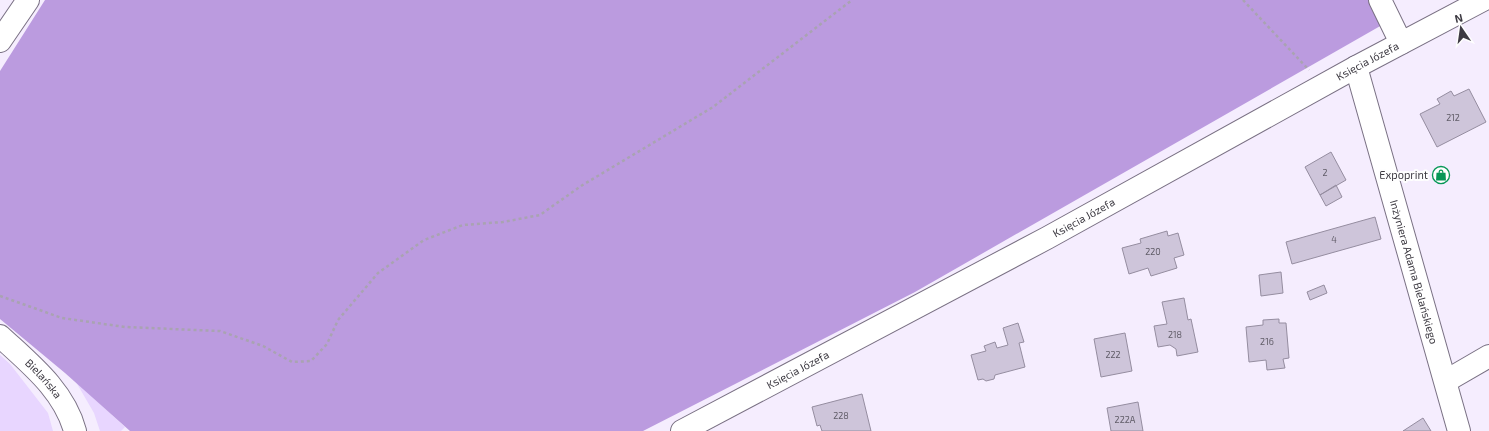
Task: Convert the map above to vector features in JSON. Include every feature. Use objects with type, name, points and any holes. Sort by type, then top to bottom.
[{"type":"street","points":[[0,41],[28,0]]},
{"type":"street","points":[[1380,0],[1401,43]]},
{"type":"street","name":"Księcia Józefa","points":[[682,431],[1048,238],[1356,67],[1483,0]]},
{"type":"street","name":"Inżyniera Adama Bielańskiego","points":[[1356,67],[1459,431]]},
{"type":"street","name":"Bielańska","points":[[0,336],[46,379],[66,410],[75,431]]},
{"type":"street","points":[[1446,381],[1489,356]]},
{"type":"path","points":[[0,296],[62,318],[125,327],[220,331],[263,346],[292,362],[311,361],[327,344],[338,320],[378,273],[424,240],[464,225],[503,222],[540,215],[581,186],[713,107],[852,0]]},
{"type":"path","points":[[1243,0],[1313,74]]},
{"type":"shaded area","points":[[45,0],[1370,0],[1382,25],[915,292],[643,431],[130,431],[65,373],[0,319],[0,71]]},
{"type":"shaded area","points":[[0,355],[10,364],[48,413],[53,431],[0,431]]},
{"type":"shaded area","points":[[76,382],[125,427],[121,431],[100,431],[94,413]]},
{"type":"building","points":[[1469,89],[1486,122],[1437,147],[1420,114],[1440,104],[1437,99],[1451,91],[1454,96]]},
{"type":"building","points":[[1331,152],[1346,180],[1320,195],[1305,167]]},
{"type":"building","points":[[1336,185],[1342,197],[1326,206],[1320,195]]},
{"type":"building","points":[[1375,217],[1381,239],[1292,264],[1286,242]]},
{"type":"building","points":[[1167,231],[1168,236],[1178,233],[1184,255],[1174,258],[1177,268],[1151,276],[1148,268],[1129,274],[1122,248],[1141,243],[1140,239]]},
{"type":"building","points":[[1281,272],[1283,293],[1261,296],[1259,275]]},
{"type":"building","points":[[1324,285],[1327,293],[1310,300],[1307,292]]},
{"type":"building","points":[[1184,298],[1188,320],[1191,319],[1198,352],[1177,356],[1176,349],[1170,345],[1158,347],[1154,326],[1167,324],[1162,302]]},
{"type":"building","points":[[1279,319],[1279,323],[1286,323],[1289,358],[1283,359],[1285,368],[1267,370],[1266,360],[1249,362],[1246,327],[1263,325],[1263,320]]},
{"type":"building","points":[[1018,323],[1024,342],[1019,343],[1025,367],[995,375],[994,379],[986,381],[983,379],[978,380],[971,355],[986,351],[984,346],[995,342],[997,348],[1008,345],[1003,328]]},
{"type":"building","points":[[1125,333],[1132,371],[1101,377],[1094,339]]},
{"type":"building","points":[[862,394],[871,431],[822,431],[820,425],[817,426],[812,407]]},
{"type":"building","points":[[1138,402],[1143,431],[1111,431],[1107,408]]},
{"type":"building","points":[[1423,418],[1431,431],[1403,431]]},
{"type":"place","name":"Expoprint","points":[[1441,175]]}]
